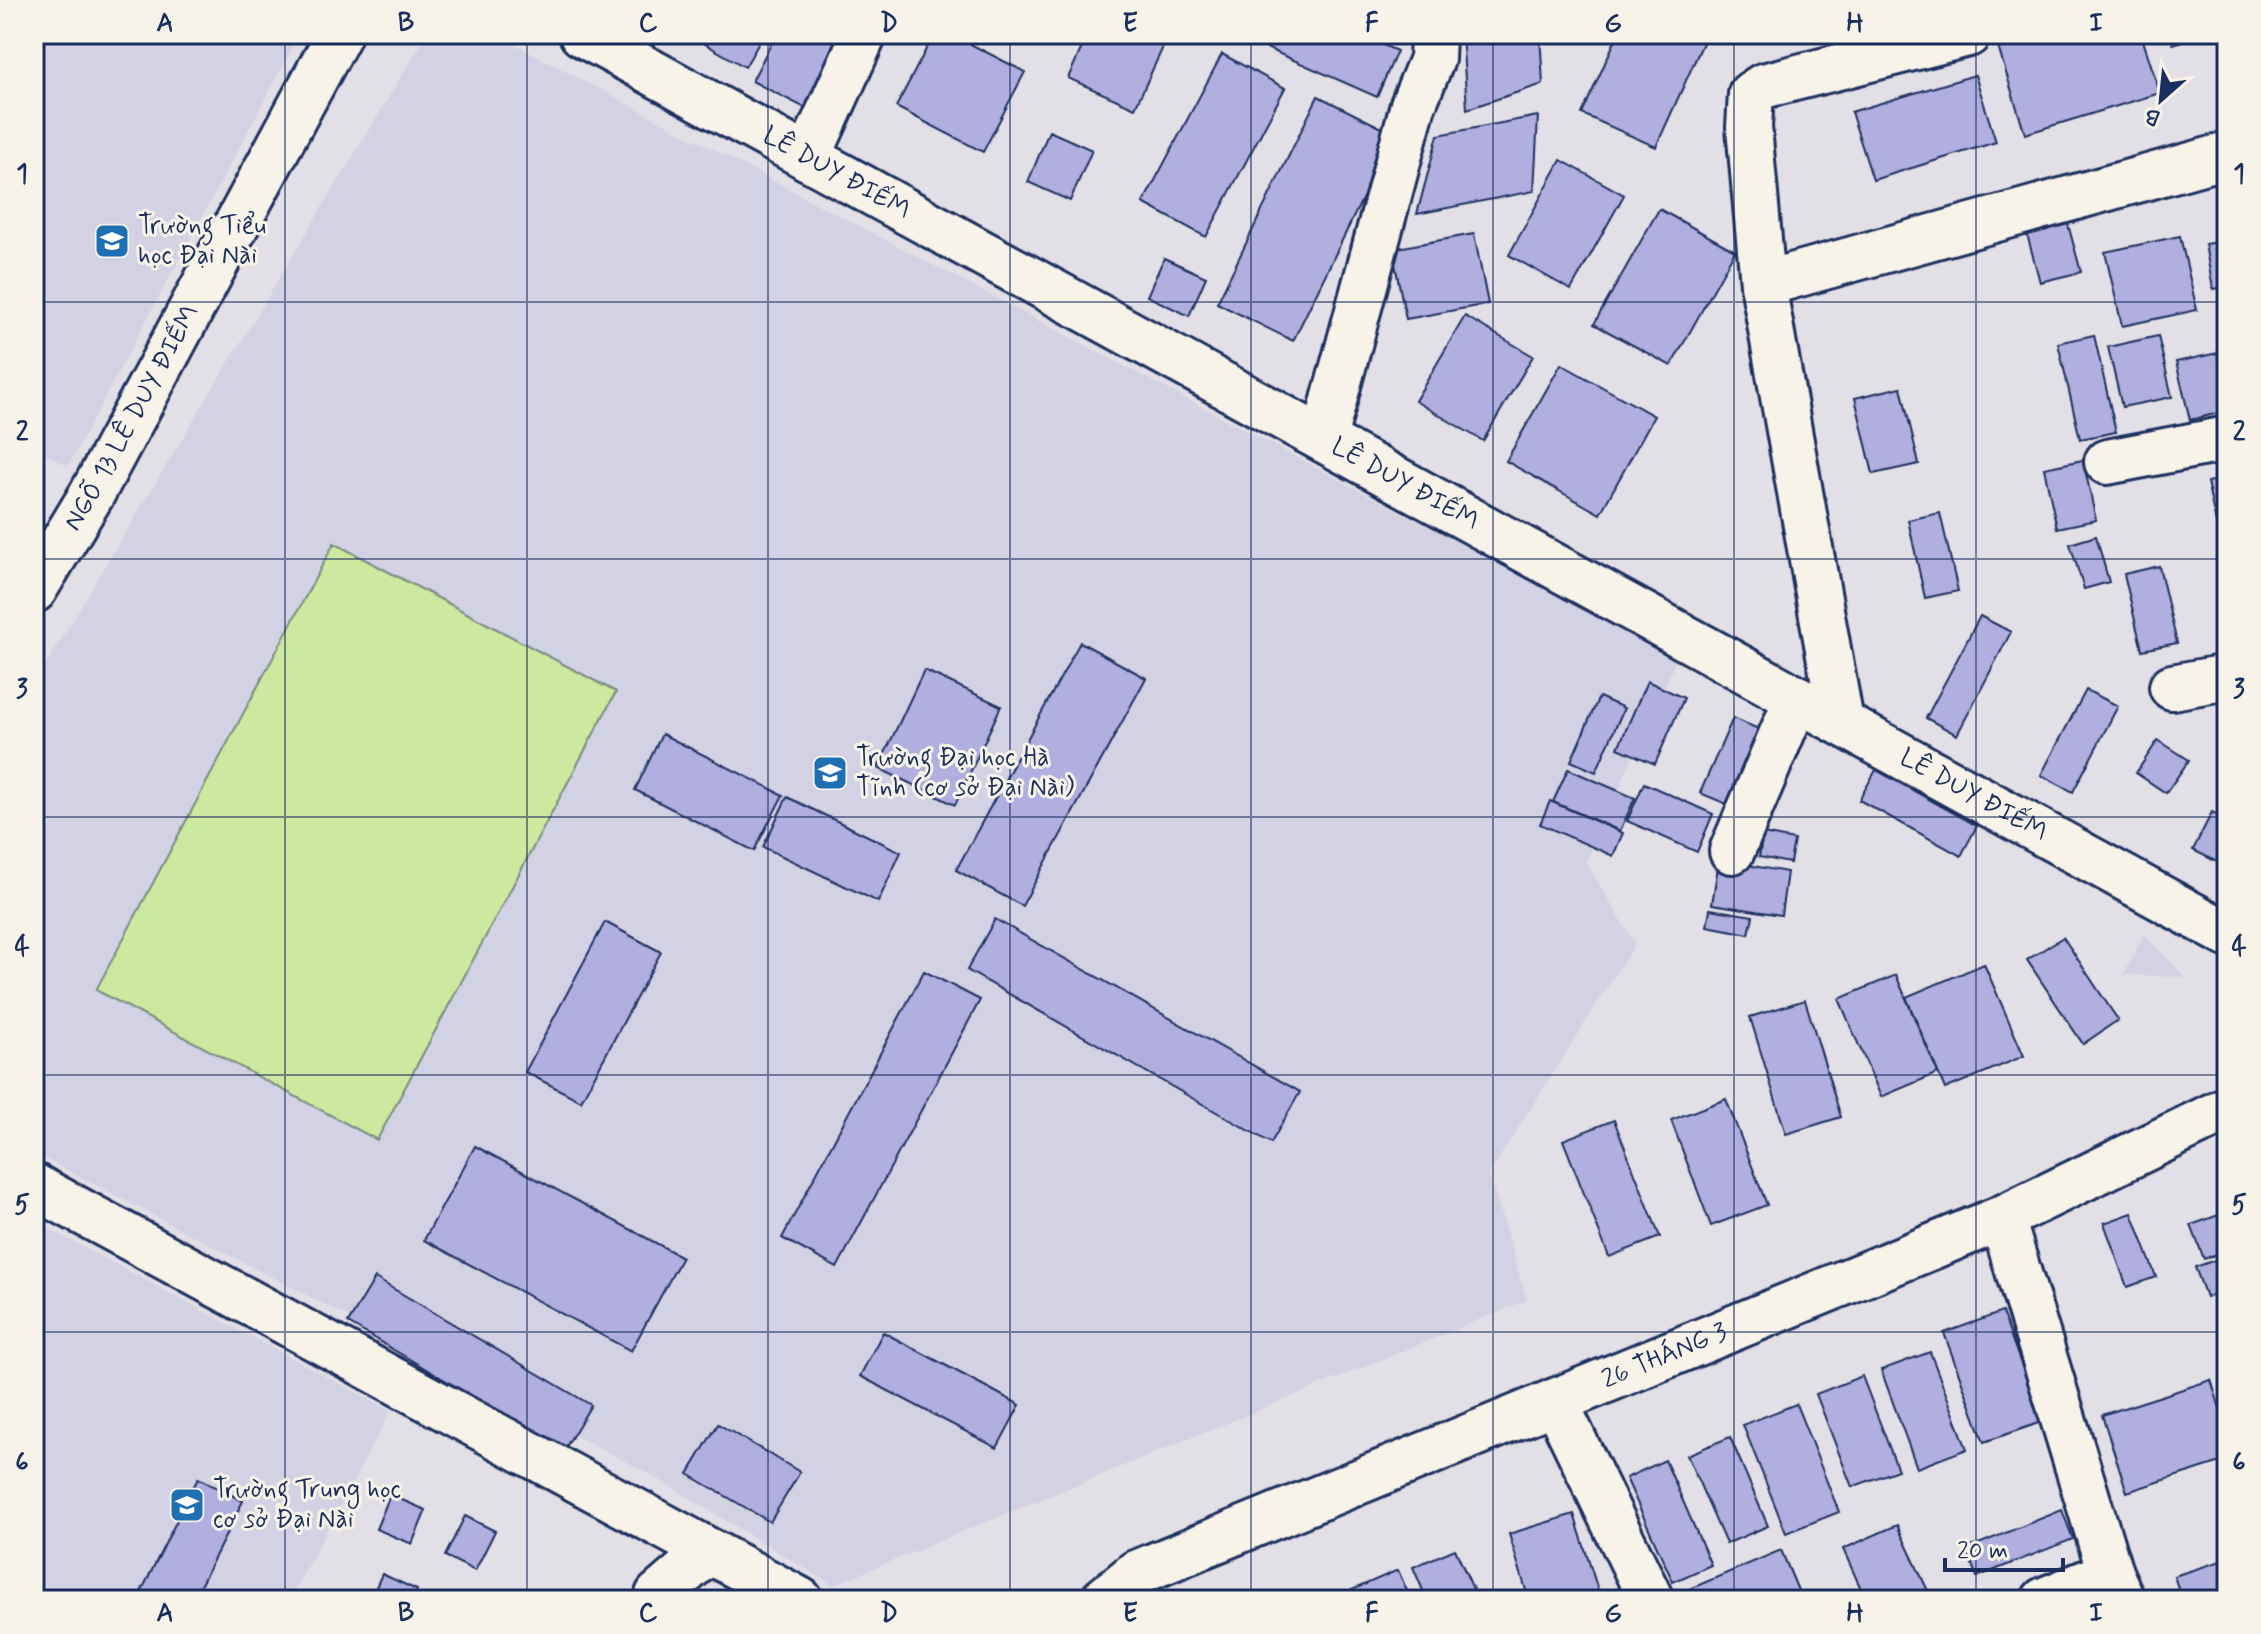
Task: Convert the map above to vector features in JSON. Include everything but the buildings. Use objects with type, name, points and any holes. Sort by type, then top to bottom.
[{"type":"street","name":"NGÕ 13 LÊ DUY ĐIẾM","points":[[34,590],[92,494],[339,34]]},
{"type":"street","name":"LÊ DUY ĐIẾM","points":[[582,34],[2227,934]]},
{"type":"street","points":[[808,158],[864,34]]},
{"type":"street","points":[[1841,722],[1763,284],[1749,127],[1751,94],[1763,86],[1968,34]]},
{"type":"street","points":[[1324,438],[1413,105],[1432,59],[1426,37]]},
{"type":"street","points":[[1763,284],[2227,155]]},
{"type":"street","points":[[2107,462],[2227,439]]},
{"type":"street","points":[[2172,687],[2227,677]]},
{"type":"street","points":[[1732,851],[1797,698]]},
{"type":"street","name":"26 THÁNG 3","points":[[1103,1600],[1136,1573],[2002,1218],[2227,1109]]},
{"type":"street","points":[[34,1186],[800,1600]]},
{"type":"street","points":[[2002,1218],[2116,1586],[2044,1600]]},
{"type":"street","points":[[1555,1401],[1651,1600]]},
{"type":"street","points":[[662,1600],[658,1595],[709,1551]]},
{"type":"shaded area","name":"Trường Tiểu học Đại Nài","points":[[34,34],[300,34],[68,466],[34,448]]},
{"type":"shaded area","name":"Trường Đại học Hà Tĩnh (cơ sở Đại Nài)","points":[[427,34],[495,34],[1677,658],[1586,862],[1635,944],[1489,1174],[1527,1300],[833,1585],[646,1472],[34,1153],[34,684]]},
{"type":"shaded area","points":[[2144,934],[2185,977],[2124,975]]},
{"type":"shaded area","name":"Trường Trung học cơ sở Đại Nài","points":[[34,1221],[391,1411],[289,1600],[34,1600]]},
{"type":"green space","points":[[334,543],[616,692],[377,1140],[96,990]]},
{"type":"place","name":"Trường Tiểu học Đại Nài","points":[[112,241]]},
{"type":"place","name":"Trường Đại học Hà Tĩnh (cơ sở Đại Nài)","points":[[830,773]]},
{"type":"place","name":"Trường Trung học cơ sở Đại Nài","points":[[187,1505]]}]
